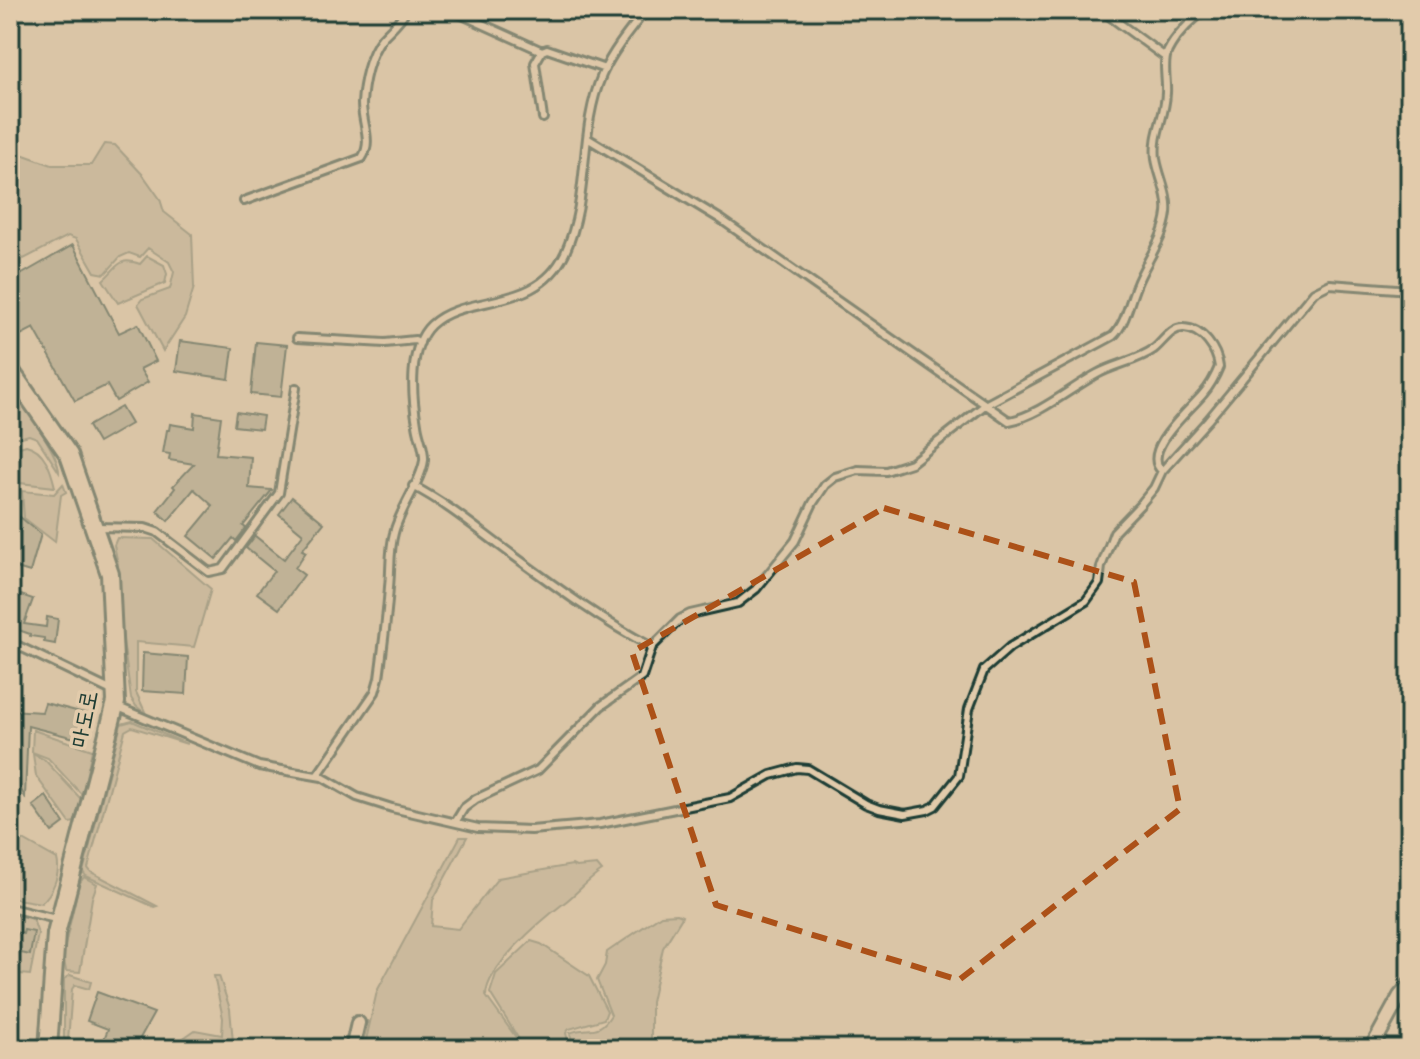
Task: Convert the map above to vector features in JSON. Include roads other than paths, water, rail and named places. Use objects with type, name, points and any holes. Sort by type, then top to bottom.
[{"type":"main road","name":"마도로","points":[[10,370],[69,455],[110,574],[115,699],[56,934],[48,1049]]},
{"type":"street","points":[[1371,1049],[1400,996],[1410,984]]},
{"type":"street","points":[[352,1049],[358,1023]]},
{"type":"lane","points":[[244,201],[362,158],[367,150],[362,105],[370,64],[382,38],[394,30],[406,10]]},
{"type":"lane","points":[[451,10],[542,51]]},
{"type":"lane","points":[[317,776],[375,692],[379,678],[394,531],[424,459],[416,421],[414,380],[420,343],[429,327],[439,319],[526,291],[561,262],[579,211],[587,138],[600,78],[646,10]]},
{"type":"lane","points":[[1101,10],[1165,57]]},
{"type":"lane","points":[[456,821],[464,808],[476,799],[526,777],[548,761],[601,706],[642,677],[652,647],[680,619],[738,603],[756,589],[795,541],[813,503],[825,485],[835,477],[858,470],[899,469],[922,455],[985,405],[1113,336],[1121,328],[1136,284],[1165,226],[1168,204],[1158,174],[1154,137],[1166,97],[1165,57],[1191,21],[1205,10]]},
{"type":"lane","points":[[543,118],[535,63],[542,51],[547,49],[605,69]]},
{"type":"lane","points":[[587,138],[722,220],[1009,421],[1099,372],[1125,364],[1154,349],[1176,329],[1183,327],[1192,330],[1213,347],[1219,367],[1205,392],[1165,436],[1156,458],[1162,471]]},
{"type":"lane","points":[[10,642],[115,699],[236,758],[259,766],[317,776],[357,797],[478,828],[531,830],[600,824],[730,798],[771,775],[797,768],[808,769],[879,809],[905,814],[927,810],[935,806],[959,776],[969,709],[984,670],[1010,647],[1086,601],[1099,583],[1101,567],[1114,532],[1154,488],[1162,471],[1314,292],[1330,284],[1410,290]]},
{"type":"lane","points":[[297,338],[385,343],[415,340],[420,343]]},
{"type":"lane","points":[[94,527],[145,528],[157,532],[209,572],[223,569],[279,493],[296,388]]},
{"type":"lane","points":[[413,486],[437,499],[622,631],[652,647]]},
{"type":"lane","points":[[10,908],[60,919]]},
{"type":"lane","points":[[10,1047],[39,1049]]},
{"type":"waterway","points":[[360,1049],[367,1022]]}]
